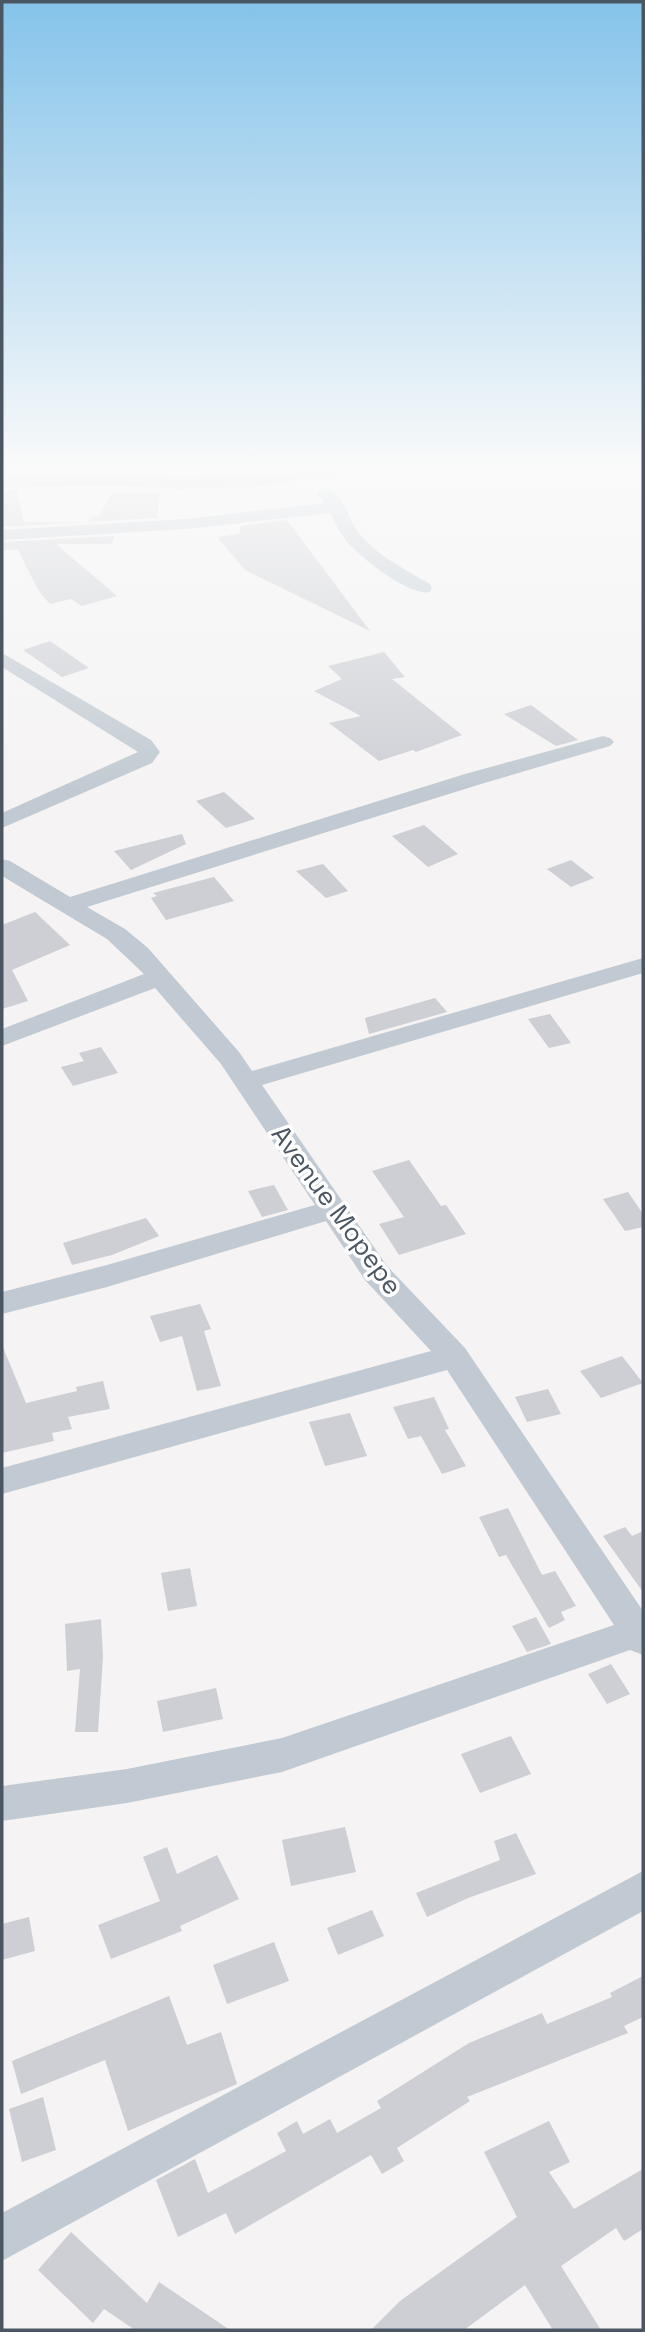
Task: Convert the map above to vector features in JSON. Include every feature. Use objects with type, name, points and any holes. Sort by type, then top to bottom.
[{"type":"street","points":[[399,573],[423,588]]},
{"type":"street","points":[[2,821],[144,758],[149,752],[144,744],[4,662]]},
{"type":"street","points":[[68,905],[473,779],[603,742]]},
{"type":"street","name":"Avenue Mopepe","points":[[2,866],[116,934],[139,953],[247,1081],[331,1210],[376,1273],[454,1356],[641,1636]]},
{"type":"street","points":[[247,1081],[643,965]]},
{"type":"street","points":[[2,1038],[160,977]]},
{"type":"street","points":[[2,1303],[107,1276],[331,1210]]},
{"type":"street","points":[[2,1481],[454,1356]]},
{"type":"street","points":[[2,1804],[127,1786],[282,1755],[641,1636]]},
{"type":"street","points":[[2,2238],[643,1890]]},
{"type":"building","points":[[29,573],[90,573],[117,596],[82,606],[71,599],[50,604],[38,590]]},
{"type":"building","points":[[251,573],[327,573],[370,631]]},
{"type":"building","points":[[50,641],[89,668],[62,677],[23,650]]},
{"type":"building","points":[[384,652],[405,677],[392,679],[462,735],[416,752],[413,750],[379,761],[329,723],[361,716],[314,691],[342,679],[328,666]]},
{"type":"building","points":[[531,705],[578,740],[556,746],[504,714]]},
{"type":"building","points":[[224,792],[255,819],[226,828],[196,801]]},
{"type":"building","points":[[424,825],[458,854],[428,867],[392,836]]},
{"type":"building","points":[[182,834],[186,844],[131,870],[114,851]]},
{"type":"building","points":[[571,860],[594,878],[571,887],[547,869]]},
{"type":"building","points":[[323,864],[348,891],[326,898],[296,871]]},
{"type":"building","points":[[214,877],[234,901],[166,920],[151,898],[157,896],[153,893]]},
{"type":"building","points":[[35,912],[70,945],[12,970],[28,1001],[2,1009],[2,925]]},
{"type":"building","points":[[435,998],[447,1012],[369,1034],[365,1018]]},
{"type":"building","points":[[550,1014],[571,1043],[549,1048],[528,1019]]},
{"type":"building","points":[[101,1047],[118,1073],[73,1086],[61,1067],[84,1061],[79,1053]]},
{"type":"building","points":[[409,1160],[441,1206],[446,1205],[466,1234],[399,1255],[379,1224],[404,1217],[372,1171]]},
{"type":"building","points":[[274,1185],[288,1210],[262,1217],[248,1191]]},
{"type":"building","points":[[628,1192],[643,1214],[643,1227],[625,1231],[603,1199]]},
{"type":"building","points":[[146,1218],[159,1236],[112,1255],[72,1265],[63,1243]]},
{"type":"building","points":[[200,1304],[211,1329],[204,1331],[221,1386],[197,1391],[182,1336],[160,1342],[150,1316]]},
{"type":"building","points":[[2,1345],[26,1403],[77,1391],[76,1387],[103,1381],[110,1409],[68,1417],[72,1429],[52,1433],[54,1441],[2,1453]]},
{"type":"building","points":[[622,1356],[643,1383],[601,1398],[580,1371]]},
{"type":"building","points":[[548,1389],[561,1414],[527,1422],[515,1397]]},
{"type":"building","points":[[434,1397],[449,1429],[445,1430],[466,1466],[442,1474],[421,1436],[408,1439],[393,1407]]},
{"type":"building","points":[[350,1413],[367,1456],[325,1466],[309,1422]]},
{"type":"building","points":[[508,1508],[542,1575],[555,1571],[576,1606],[561,1612],[565,1620],[549,1628],[506,1555],[499,1557],[479,1517]]},
{"type":"building","points":[[625,1527],[632,1536],[643,1531],[643,1592],[603,1536]]},
{"type":"building","points":[[190,1568],[197,1606],[168,1611],[161,1573]]},
{"type":"building","points":[[536,1617],[551,1644],[527,1652],[512,1626]]},
{"type":"building","points":[[101,1619],[103,1657],[98,1732],[75,1732],[80,1669],[67,1671],[65,1624]]},
{"type":"building","points":[[611,1664],[630,1694],[607,1704],[588,1674]]},
{"type":"building","points":[[216,1688],[223,1719],[163,1732],[157,1701]]},
{"type":"building","points":[[511,1736],[531,1774],[480,1793],[461,1754]]},
{"type":"building","points":[[345,1827],[356,1872],[291,1886],[282,1840]]},
{"type":"building","points":[[516,1833],[536,1874],[468,1898],[427,1917],[416,1893],[500,1860],[494,1841]]},
{"type":"building","points":[[167,1847],[177,1874],[217,1855],[239,1899],[180,1926],[182,1931],[111,1959],[98,1925],[160,1901],[143,1857]]},
{"type":"building","points":[[372,1910],[384,1936],[338,1955],[327,1928]]},
{"type":"building","points":[[29,1917],[35,1951],[2,1960],[2,1924]]},
{"type":"building","points":[[274,1942],[289,1981],[227,2004],[213,1965]]},
{"type":"building","points":[[643,1976],[643,2017],[624,2026],[628,2033],[467,2097],[470,2101],[397,2148],[404,2161],[382,2174],[371,2155],[235,2234],[226,2213],[178,2237],[156,2180],[195,2159],[208,2193],[286,2151],[277,2133],[297,2121],[303,2134],[330,2119],[337,2133],[381,2108],[377,2101],[469,2043],[542,2013],[547,2024],[612,1997],[610,1993]]},
{"type":"building","points":[[169,1996],[187,2045],[221,2032],[237,2084],[128,2131],[105,2060],[21,2094],[12,2061]]},
{"type":"building","points":[[43,2097],[56,2150],[22,2162],[9,2109]]},
{"type":"building","points":[[549,2121],[570,2162],[549,2172],[574,2209],[643,2169],[643,2229],[624,2241],[616,2228],[561,2266],[601,2330],[553,2330],[525,2285],[464,2330],[371,2330],[400,2301],[517,2217],[484,2152]]},
{"type":"building","points":[[71,2232],[147,2303],[159,2282],[230,2330],[130,2330],[132,2328],[104,2309],[93,2323],[38,2270]]}]
